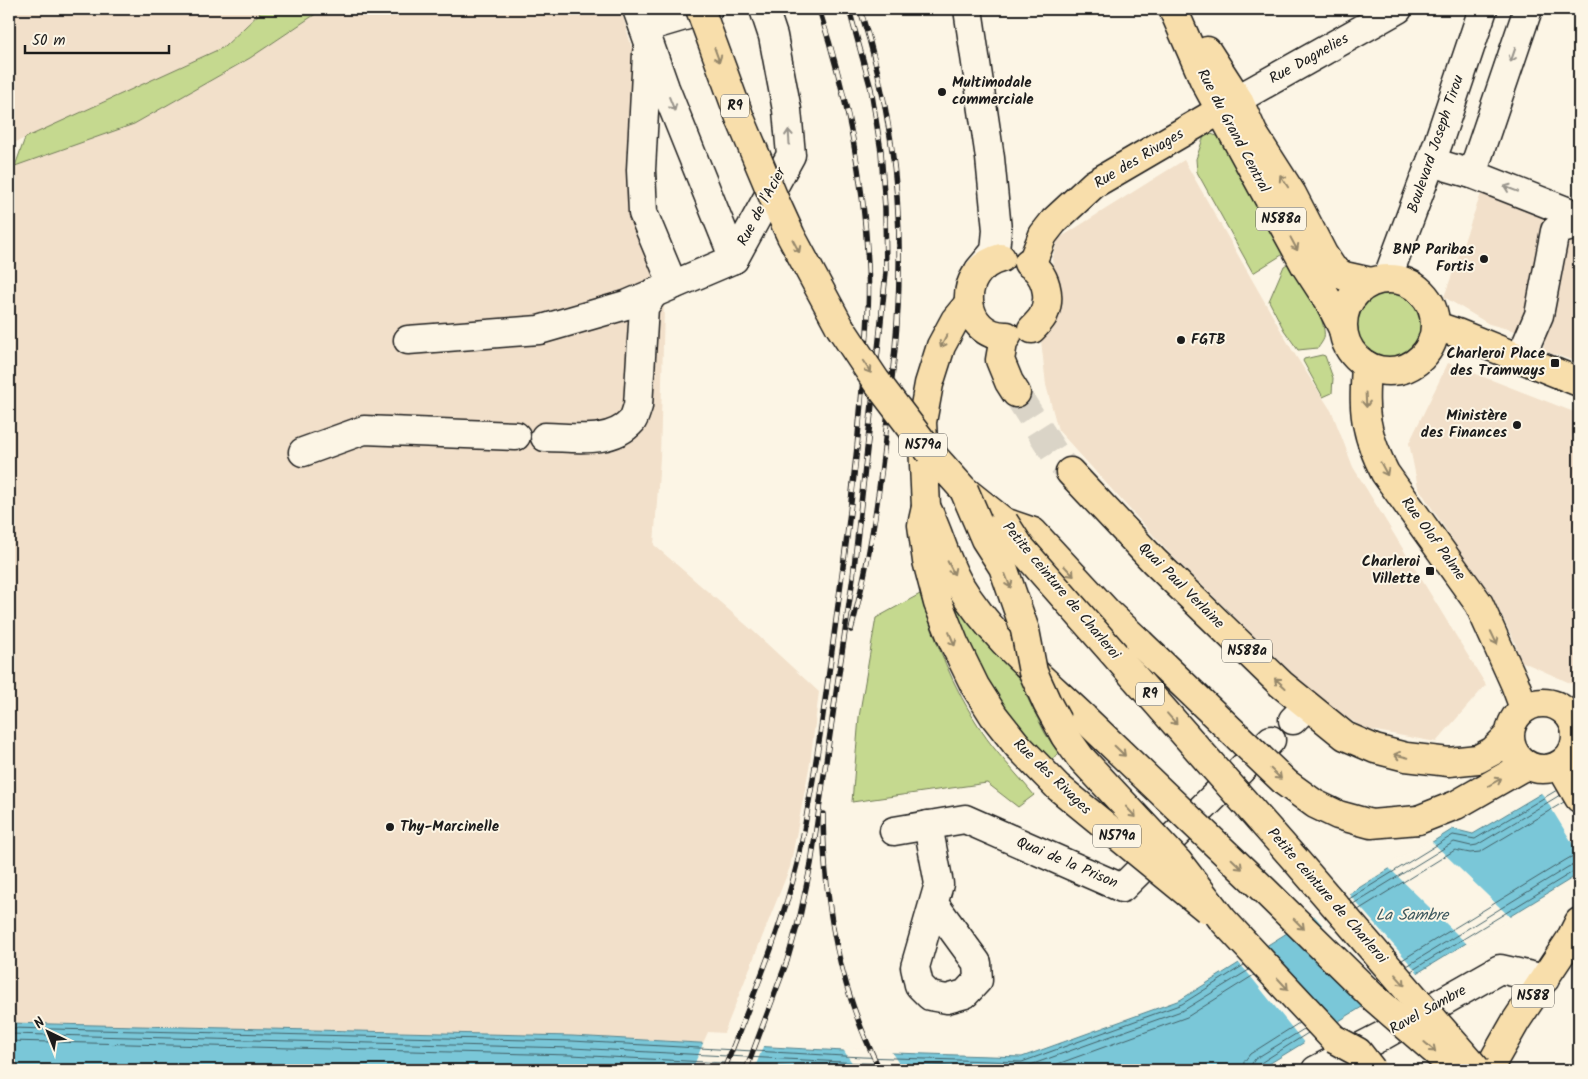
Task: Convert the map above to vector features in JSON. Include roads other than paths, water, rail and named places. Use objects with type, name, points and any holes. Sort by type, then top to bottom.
[{"type":"main road","name":"Petite ceinture de Charleroi","points":[[700,9],[740,118],[791,236],[840,327],[876,381],[930,452],[964,490],[1004,522],[1020,547],[1351,923],[1477,1070]]},
{"type":"main road","name":"Rue du Grand Central","points":[[1173,9],[1202,75],[1250,127],[1292,194],[1323,254],[1333,269],[1344,276],[1379,280]]},
{"type":"main road","name":"Rue du Grand Central","points":[[1178,9],[1229,104],[1305,265],[1331,305],[1343,329]]},
{"type":"main road","name":"Rue des Rivages","points":[[1015,334],[1042,318],[1047,304],[1047,289],[1041,275],[1029,264],[1043,235],[1054,221],[1094,184],[1229,104]]},
{"type":"main road","points":[[990,264],[973,277],[970,286],[969,303],[973,316],[980,326],[992,333],[1015,334],[1000,360],[1016,394]]},
{"type":"main road","points":[[1343,329],[1344,314],[1350,301],[1359,290],[1379,280]]},
{"type":"main road","name":"N588a","points":[[1379,280],[1400,280],[1412,284],[1422,292],[1430,302],[1436,326]]},
{"type":"main road","name":"Rue des Rivages","points":[[969,303],[955,320],[941,346],[929,384],[922,422],[926,507],[922,525],[927,561],[938,603],[954,643],[975,686],[1017,745],[1058,787],[1087,812],[1214,915],[1222,919]]},
{"type":"main road","points":[[1366,365],[1378,370],[1392,371],[1415,364],[1430,348],[1436,326],[1457,332],[1579,382]]},
{"type":"main road","name":"N588a","points":[[1343,329],[1346,343],[1354,356],[1366,365]]},
{"type":"main road","name":"Rue Olof Palme","points":[[1366,365],[1365,397],[1367,427],[1385,473],[1479,604],[1516,684],[1524,708]]},
{"type":"main road","name":"Quai Paul Verlaine","points":[[1070,472],[1154,561],[1281,684],[1300,713],[1375,749],[1406,757],[1449,762],[1478,759],[1493,752],[1509,734]]},
{"type":"main road","points":[[964,490],[985,539],[1003,567],[1024,630],[1034,672],[1047,703],[1065,736],[1080,757],[1178,862],[1222,919]]},
{"type":"main road","points":[[926,507],[936,525],[945,556],[958,583],[974,608],[996,634],[1372,996],[1459,1070]]},
{"type":"main road","points":[[1004,522],[1033,532],[1108,613],[1286,783],[1315,804],[1338,815],[1371,824],[1418,820],[1464,801],[1526,765]]},
{"type":"main road","points":[[1509,734],[1513,752],[1526,765],[1536,769],[1561,767],[1573,751],[1577,725],[1563,710],[1554,704],[1544,703],[1524,708]]},
{"type":"main road","name":"N588a","points":[[1509,734],[1511,724],[1524,708]]},
{"type":"main road","points":[[1561,767],[1579,798]]},
{"type":"main road","name":"N579a","points":[[1222,919],[1334,1040],[1350,1070]]},
{"type":"main road","name":"N588","points":[[1488,1070],[1516,1021],[1570,940],[1579,922]]},
{"type":"main road","name":"N579a","points":[[1334,1040],[1358,1052],[1372,1070]]},
{"type":"street","points":[[664,289],[643,213],[641,170],[647,72],[642,24],[708,9]]},
{"type":"street","name":"Rue de l'Acier","points":[[734,259],[790,155],[787,110],[773,36],[764,9]]},
{"type":"street","points":[[968,9],[990,158],[997,230],[995,251],[990,264]]},
{"type":"street","name":"Rue Dagnelies","points":[[1229,104],[1398,9]]},
{"type":"street","name":"Boulevard Joseph Tirou","points":[[1379,280],[1431,162],[1482,9]]},
{"type":"street","points":[[1472,174],[1528,9]]},
{"type":"street","name":"Rue de l'Acier","points":[[642,24],[665,88],[734,259]]},
{"type":"street","points":[[1431,162],[1472,174],[1579,216]]},
{"type":"street","points":[[1520,359],[1538,315],[1555,231],[1579,224]]},
{"type":"street","points":[[408,340],[539,330],[626,305],[734,259]]},
{"type":"street","points":[[545,436],[602,437],[620,431],[633,420],[638,406],[644,307],[664,289]]},
{"type":"street","points":[[303,452],[364,430],[516,436]]},
{"type":"street","name":"Quai de la Prison","points":[[894,831],[965,819],[1122,888],[1271,740]]},
{"type":"street","points":[[928,825],[939,884],[934,904]]},
{"type":"street","name":"Ravel Sambre","points":[[1316,1070],[1382,1036],[1500,970],[1544,979]]},
{"type":"water","name":"La Sambre","points":[[1579,771],[1579,874],[1259,1070],[9,1070],[9,1023],[572,1036],[862,1052],[1022,1057],[1180,1000],[1453,829],[1473,834]]},
{"type":"tunnel","points":[[1016,393],[1060,462],[1070,472]]},
{"type":"railway","points":[[724,1070],[774,940],[800,851],[828,680],[848,525],[866,350],[869,279],[866,232],[858,167],[845,103],[819,9]]},
{"type":"railway","points":[[746,1070],[787,961],[800,916],[811,864],[853,577],[886,272],[885,208],[881,151],[871,89],[849,9]]},
{"type":"railway","points":[[851,630],[864,578],[878,500],[897,327],[899,289],[898,204],[895,171],[885,105],[870,40],[860,9]]},
{"type":"railway","points":[[823,814],[827,881],[836,946],[854,1008],[880,1070]]},
{"type":"place","name":"Multimodale commerciale","points":[[942,92]]},
{"type":"place","name":"BNP Paribas Fortis","points":[[1484,259]]},
{"type":"place","name":"FGTB","points":[[1181,340]]},
{"type":"place","name":"Charleroi Place des Tramways","points":[[1555,363]]},
{"type":"place","name":"Ministère des Finances","points":[[1517,425]]},
{"type":"place","name":"Charleroi Villette","points":[[1430,571]]},
{"type":"place","name":"Thy-Marcinelle","points":[[390,827]]}]
